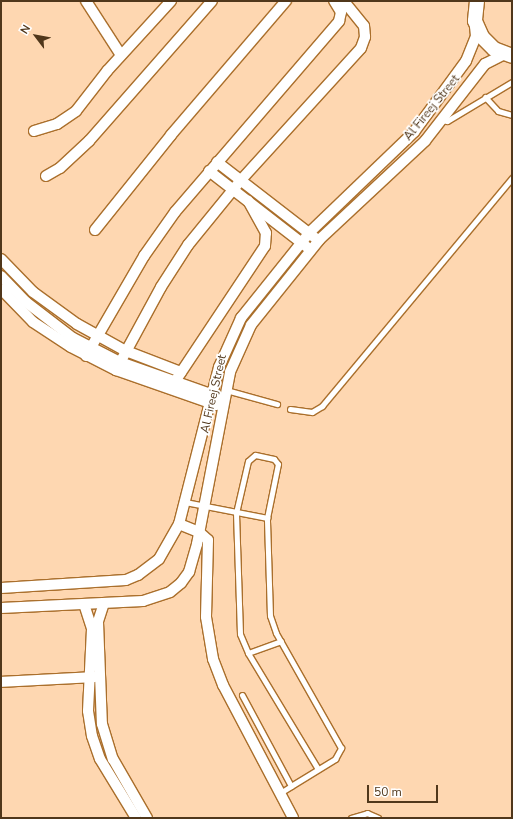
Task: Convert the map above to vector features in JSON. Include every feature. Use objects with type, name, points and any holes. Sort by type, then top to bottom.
[{"type":"street","points":[[86,1],[121,55]]},
{"type":"street","points":[[34,131],[58,124],[76,111],[121,55],[171,1]]},
{"type":"street","points":[[46,176],[60,168],[89,141],[212,1]]},
{"type":"street","points":[[95,230],[171,135],[286,1]]},
{"type":"street","points":[[89,352],[144,256],[209,171],[339,21],[342,12],[334,1]]},
{"type":"street","points":[[118,366],[174,266],[241,180],[361,48],[365,37],[364,26],[344,1]]},
{"type":"street","points":[[475,2],[475,21],[485,42],[508,55]]},
{"type":"street","name":"Al Fireej Street","points":[[1,588],[126,580],[149,568],[159,559],[179,524],[225,350],[241,318],[309,233],[414,132],[470,52],[476,36],[475,21]]},
{"type":"street","name":"Al Fireej Street","points":[[1,608],[143,601],[170,592],[189,572],[199,532],[224,399],[236,355],[251,325],[319,240],[425,141],[485,64],[508,55]]},
{"type":"street","points":[[434,104],[444,116]]},
{"type":"street","points":[[414,132],[425,141]]},
{"type":"street","points":[[217,162],[319,240]]},
{"type":"street","points":[[209,171],[310,250]]},
{"type":"street","points":[[168,390],[265,246],[266,233],[248,201]]},
{"type":"street","points":[[1,259],[44,302],[97,336],[126,351],[181,372]]},
{"type":"street","points":[[2,278],[42,315],[89,352]]},
{"type":"street","points":[[1,289],[43,329],[89,352],[168,390],[211,399],[224,399]]},
{"type":"street","points":[[118,366],[174,382],[211,399]]},
{"type":"street","points":[[179,524],[199,532],[208,540],[210,548],[206,617],[212,659],[293,818]]},
{"type":"street","points":[[104,603],[98,622],[92,736],[110,776],[136,818]]},
{"type":"street","points":[[84,604],[92,629],[94,677],[102,724],[120,771],[147,818]]},
{"type":"street","points":[[1,682],[94,677]]},
{"type":"street","points":[[110,776],[120,771]]},
{"type":"lane","points":[[444,116],[447,121],[512,82]]},
{"type":"lane","points":[[485,97],[498,111],[512,115]]},
{"type":"lane","points":[[290,409],[312,412],[322,406],[512,178]]},
{"type":"lane","points":[[224,399],[277,404]]},
{"type":"lane","points":[[280,793],[318,769],[338,756],[341,744],[281,641],[268,607],[267,518],[278,464],[274,459],[257,456],[248,460],[236,513],[238,618],[248,653],[318,769]]},
{"type":"lane","points":[[185,502],[267,518]]},
{"type":"lane","points":[[248,653],[281,641]]},
{"type":"lane","points":[[242,696],[291,786]]},
{"type":"lane","points":[[351,818],[367,813],[378,818]]}]
